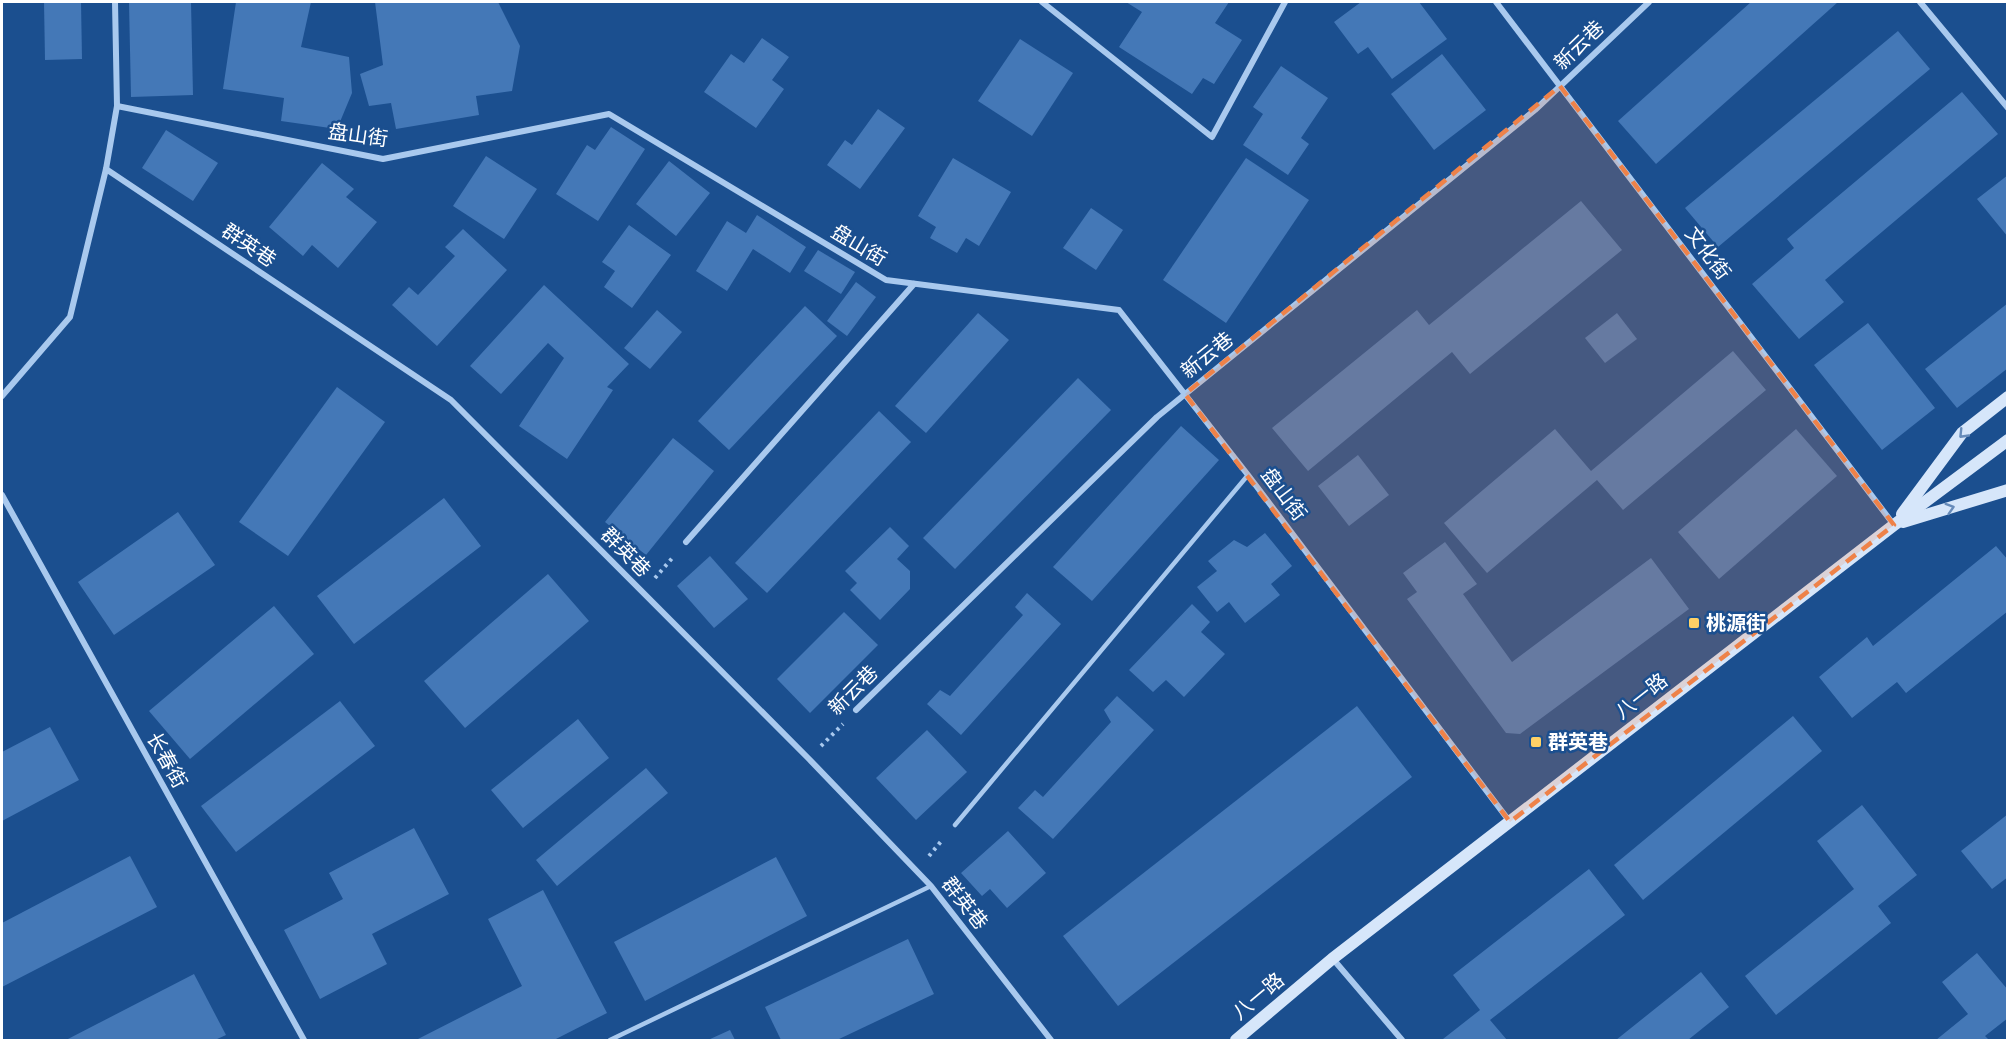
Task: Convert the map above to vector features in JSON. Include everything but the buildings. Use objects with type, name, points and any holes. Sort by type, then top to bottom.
[{"type":"main road","points":[[1894,525],[1962,433],[2007,397]]},
{"type":"main road","points":[[1894,525],[2007,440]]},
{"type":"main road","name":"八一路","points":[[1236,1041],[1332,959],[1894,525],[2007,490]]},
{"type":"street","points":[[2,396],[70,317],[105,169],[117,106],[115,2]]},
{"type":"street","points":[[1042,2],[1212,137],[1285,2]]},
{"type":"street","name":"文化街","points":[[1496,2],[1894,525]]},
{"type":"street","name":"新云巷","points":[[856,710],[1157,417],[1535,110],[1648,2]]},
{"type":"street","points":[[1920,2],[2007,108]]},
{"type":"street","name":"盘山街","points":[[117,106],[383,159],[609,114],[886,280],[1119,310],[1248,475],[1510,822]]},
{"type":"street","name":"群英巷","points":[[105,169],[451,400],[809,759],[931,886],[1051,1041]]},
{"type":"street","points":[[686,542],[914,284]]},
{"type":"street","name":"长春街","points":[[2,495],[304,1041]]},
{"type":"street","points":[[1332,959],[1402,1041]]},
{"type":"lane","points":[[955,825],[1248,475]]},
{"type":"lane","points":[[610,1041],[931,886]]},
{"type":"path","points":[[642,592],[686,542]]},
{"type":"path","name":"新云巷","points":[[809,759],[856,710]]},
{"type":"path","points":[[916,871],[955,825]]},
{"type":"highlighted area","points":[[1560,86],[1894,525],[1510,822],[1185,394]]},
{"type":"place","name":"桃源街","points":[[1694,623]]},
{"type":"place","name":"群英巷","points":[[1536,742]]}]
